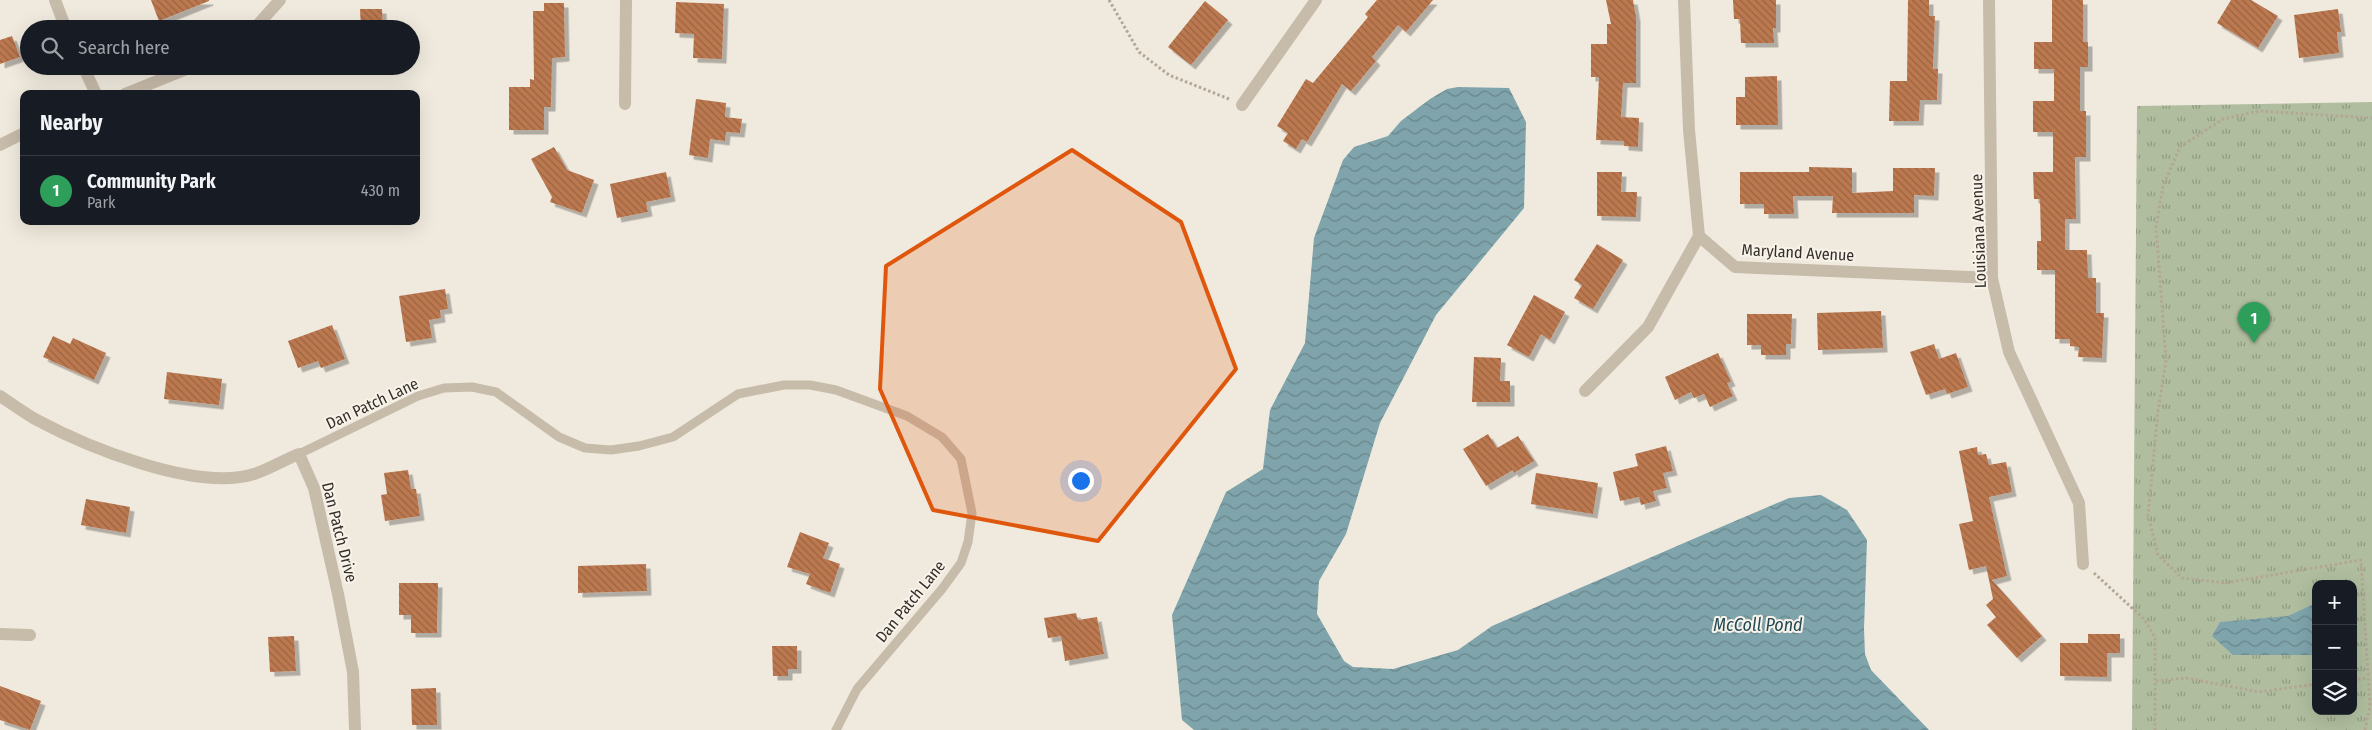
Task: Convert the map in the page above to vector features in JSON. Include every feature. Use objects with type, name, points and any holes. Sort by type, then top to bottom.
[{"type":"street","points":[[55,0],[63,20]]},
{"type":"street","points":[[262,20],[280,0]]},
{"type":"street","points":[[625,104],[626,0]]},
{"type":"street","points":[[1242,105],[1316,0]]},
{"type":"street","points":[[1586,391],[1648,327],[1699,236],[1689,130],[1684,0]]},
{"type":"street","name":"Louisiana Avenue","points":[[1990,0],[1992,278],[2009,352],[2079,503],[2083,564]]},
{"type":"street","points":[[87,75],[94,90]]},
{"type":"street","points":[[135,90],[172,75]]},
{"type":"street","points":[[0,145],[20,135]]},
{"type":"street","name":"Maryland Avenue","points":[[1699,236],[1735,267],[1992,278]]},
{"type":"street","points":[[0,396],[34,418],[89,444],[117,455],[195,476],[223,478],[253,474],[299,454]]},
{"type":"street","name":"Dan Patch Drive","points":[[299,454],[314,488],[338,594],[353,672],[355,730]]},
{"type":"street","points":[[0,634],[30,635]]},
{"type":"lane","name":"Dan Patch Lane","points":[[299,454],[418,396],[444,388],[472,387],[496,392],[560,437],[585,448],[611,450],[639,446],[673,437],[738,394],[784,385],[810,385],[836,390],[907,416],[942,437],[961,459],[972,513],[968,542],[961,563],[942,589],[857,689],[836,730]]},
{"type":"path","points":[[1109,0],[1139,52],[1169,75],[1242,105]]},
{"type":"path","points":[[2365,730],[2370,706],[2361,560],[2225,583],[2182,578],[2158,555],[2148,515],[2158,411],[2166,360],[2156,226],[2163,186],[2180,147],[2223,119],[2259,111],[2372,118]]},
{"type":"path","points":[[2083,564],[2144,619],[2155,637],[2155,730]]},
{"type":"path","points":[[2156,681],[2186,678],[2259,692],[2312,685]]},
{"type":"path","points":[[2357,679],[2367,678]]},
{"type":"highlighted area","points":[[1072,150],[1181,222],[1236,369],[1098,541],[933,510],[880,389],[886,266]]},
{"type":"green space","points":[[2372,102],[2372,730],[2132,730],[2137,106]]},
{"type":"water","name":"McColl Pond","points":[[1458,87],[1509,88],[1526,122],[1524,208],[1436,315],[1380,423],[1346,534],[1319,581],[1317,614],[1344,661],[1353,667],[1393,669],[1458,650],[1492,626],[1714,530],[1789,498],[1821,495],[1847,510],[1867,540],[1864,629],[1865,654],[1871,670],[1929,730],[1194,730],[1182,720],[1172,615],[1226,492],[1263,469],[1270,410],[1305,343],[1314,238],[1343,160],[1354,147],[1388,136],[1401,121],[1430,99],[1447,89]]},
{"type":"water","points":[[2312,605],[2312,655],[2233,655],[2212,636],[2220,622],[2288,616]]},
{"type":"building","points":[[151,0],[209,0],[162,20],[159,20]]},
{"type":"building","points":[[1377,0],[1433,0],[1406,32],[1398,25],[1372,57],[1376,61],[1351,91],[1342,84],[1307,142],[1302,139],[1296,149],[1283,141],[1288,133],[1277,126],[1306,79],[1313,83],[1368,17],[1365,14]]},
{"type":"building","points":[[1606,0],[1633,0],[1636,17],[1636,83],[1623,83],[1621,117],[1639,118],[1638,147],[1624,146],[1624,141],[1596,140],[1599,77],[1591,77],[1591,44],[1607,44],[1607,24],[1611,24]]},
{"type":"building","points":[[1733,0],[1776,0],[1776,28],[1773,28],[1774,43],[1741,43],[1740,19],[1734,19]]},
{"type":"building","points":[[1908,0],[1929,0],[1929,16],[1935,16],[1933,69],[1938,69],[1937,100],[1920,100],[1919,121],[1889,121],[1890,81],[1907,81]]},
{"type":"building","points":[[2052,0],[2083,0],[2083,42],[2088,42],[2088,67],[2080,67],[2080,111],[2086,111],[2086,157],[2075,157],[2076,219],[2065,219],[2065,250],[2087,250],[2088,278],[2096,278],[2096,313],[2104,313],[2102,358],[2078,357],[2079,347],[2070,346],[2070,339],[2055,339],[2055,270],[2037,270],[2037,241],[2041,241],[2040,199],[2034,199],[2033,172],[2053,172],[2053,132],[2033,132],[2033,101],[2054,101],[2054,69],[2034,69],[2034,42],[2052,42]]},
{"type":"building","points":[[2231,0],[2251,0],[2278,16],[2258,48],[2217,23]]},
{"type":"building","points":[[1205,1],[1228,20],[1191,65],[1168,47]]},
{"type":"building","points":[[676,2],[724,4],[722,59],[693,58],[694,34],[675,33]]},
{"type":"building","points":[[544,3],[564,3],[565,57],[552,58],[551,107],[544,107],[544,130],[509,130],[509,87],[530,87],[530,79],[534,80],[533,11],[544,11]]},
{"type":"building","points":[[360,9],[382,9],[383,20],[361,20]]},
{"type":"building","points":[[2338,9],[2341,32],[2337,32],[2339,53],[2299,58],[2294,15]]},
{"type":"building","points":[[12,36],[20,57],[0,64],[0,40]]},
{"type":"building","points":[[1777,76],[1778,125],[1736,125],[1736,97],[1745,97],[1745,77]]},
{"type":"building","points":[[696,99],[726,103],[725,117],[742,119],[740,133],[726,132],[725,141],[710,139],[708,158],[689,155]]},
{"type":"building","points":[[554,147],[567,170],[594,180],[582,213],[550,202],[552,197],[531,159]]},
{"type":"building","points":[[1809,167],[1852,168],[1852,193],[1893,191],[1893,168],[1935,168],[1934,196],[1914,195],[1914,213],[1832,213],[1833,196],[1793,196],[1794,214],[1764,214],[1764,204],[1740,204],[1740,172],[1809,172]]},
{"type":"building","points":[[666,172],[671,197],[646,202],[648,212],[617,218],[610,184]]},
{"type":"building","points":[[1597,172],[1622,172],[1621,192],[1637,192],[1636,217],[1597,216]]},
{"type":"building","points":[[1597,244],[1623,260],[1593,309],[1574,298],[1582,285],[1574,280]]},
{"type":"building","points":[[445,289],[448,309],[440,310],[441,318],[429,320],[432,338],[406,342],[399,296]]},
{"type":"building","points":[[1534,295],[1565,312],[1550,340],[1541,334],[1529,357],[1507,345]]},
{"type":"building","points":[[1881,311],[1883,348],[1818,350],[1817,313]]},
{"type":"building","points":[[1747,314],[1792,314],[1791,344],[1786,344],[1786,355],[1761,355],[1761,345],[1747,345]]},
{"type":"building","points":[[332,325],[345,359],[321,368],[318,361],[298,368],[288,341]]},
{"type":"building","points":[[53,336],[70,344],[73,338],[106,353],[94,380],[43,357]]},
{"type":"building","points":[[1934,344],[1939,359],[1956,353],[1968,387],[1947,394],[1945,389],[1926,395],[1910,352]]},
{"type":"building","points":[[1718,353],[1731,382],[1727,383],[1733,396],[1710,407],[1704,394],[1694,398],[1691,392],[1675,400],[1665,377]]},
{"type":"building","points":[[1474,357],[1501,358],[1500,381],[1510,381],[1510,402],[1472,402]]},
{"type":"building","points":[[167,372],[222,379],[219,405],[164,399]]},
{"type":"building","points":[[1488,434],[1497,448],[1518,436],[1534,461],[1514,473],[1513,470],[1486,486],[1463,449]]},
{"type":"building","points":[[1666,446],[1673,471],[1663,473],[1667,488],[1653,491],[1656,501],[1641,505],[1639,497],[1620,501],[1613,472],[1638,466],[1635,454]]},
{"type":"building","points":[[1977,447],[1978,455],[1986,454],[1989,465],[2006,462],[2012,492],[1989,497],[2007,576],[1992,580],[2042,636],[2017,658],[1987,625],[1996,617],[1986,605],[1993,599],[1986,566],[1969,570],[1959,524],[1973,521],[1959,451]]},
{"type":"building","points":[[408,470],[411,489],[416,489],[420,516],[385,521],[381,495],[387,494],[384,473]]},
{"type":"building","points":[[1536,473],[1598,483],[1593,514],[1531,504]]},
{"type":"building","points":[[86,499],[130,507],[126,533],[81,525]]},
{"type":"building","points":[[800,532],[829,543],[823,558],[840,564],[830,593],[806,584],[810,574],[787,567]]},
{"type":"building","points":[[646,564],[647,591],[578,593],[578,566]]},
{"type":"building","points":[[399,583],[438,583],[437,633],[411,633],[411,615],[399,615]]},
{"type":"building","points":[[1076,613],[1078,620],[1097,617],[1104,654],[1065,661],[1061,636],[1048,638],[1044,618]]},
{"type":"building","points":[[2088,634],[2120,634],[2120,653],[2107,653],[2107,677],[2060,676],[2060,643],[2088,643]]},
{"type":"building","points":[[294,636],[296,671],[270,672],[268,637]]},
{"type":"building","points":[[772,646],[797,646],[797,669],[788,669],[788,676],[773,676]]},
{"type":"building","points":[[0,686],[41,701],[30,730],[0,720]]},
{"type":"building","points":[[436,688],[437,725],[412,725],[411,689]]},
{"type":"place","name":"Community Park","points":[[2254,343]]}]
